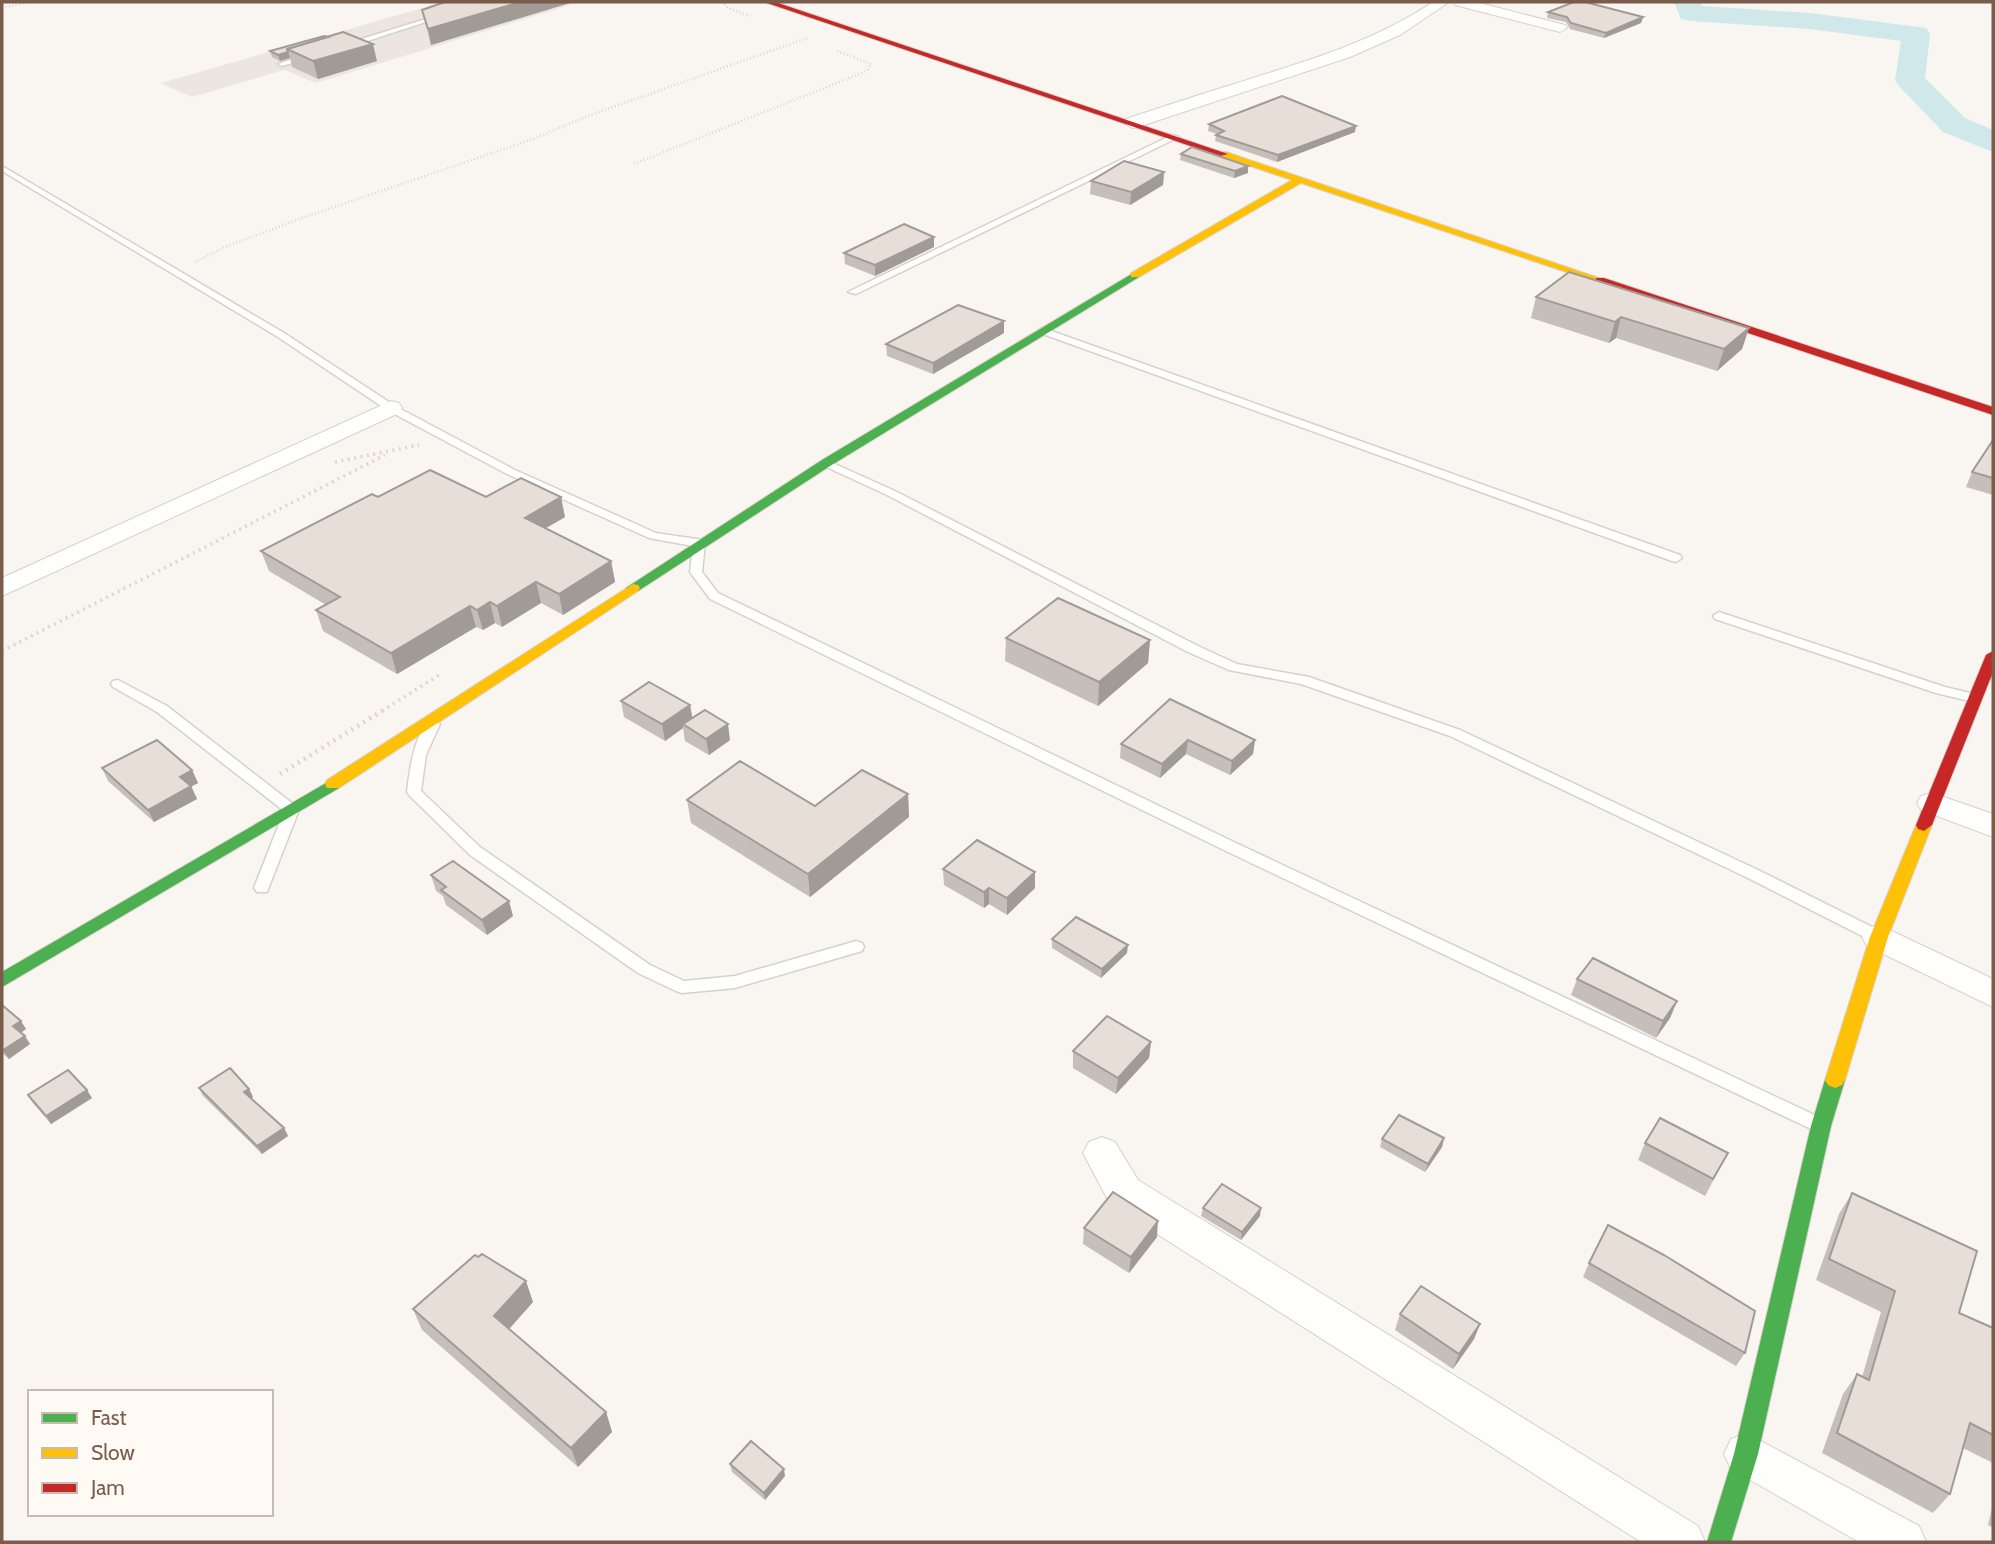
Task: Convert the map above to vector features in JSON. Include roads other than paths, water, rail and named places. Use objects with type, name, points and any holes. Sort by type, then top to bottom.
[{"type":"street","points":[[768,2],[1993,411]]},
{"type":"street","points":[[1132,123],[1242,86],[1320,64],[1398,30],[1442,2]]},
{"type":"street","points":[[1460,2],[1560,29]]},
{"type":"street","points":[[2,980],[292,810],[699,543],[826,463],[1181,247],[1299,180]]},
{"type":"street","points":[[2,589],[391,408]]},
{"type":"street","points":[[1719,1542],[1746,1454],[1821,1126],[1879,937],[1993,655]]},
{"type":"street","points":[[1932,803],[1993,826]]},
{"type":"street","points":[[1879,937],[1993,993]]},
{"type":"street","points":[[1102,1153],[1124,1192],[1682,1542]]},
{"type":"street","points":[[1746,1454],[1903,1542]]},
{"type":"lane","points":[[334,49],[450,13]]},
{"type":"lane","points":[[282,64],[321,53]]},
{"type":"lane","points":[[853,292],[1174,136]]},
{"type":"lane","points":[[2,168],[281,335],[391,408],[511,472],[653,536],[699,543],[696,572],[714,596],[1233,848],[1821,1126]]},
{"type":"lane","points":[[1043,331],[1676,558]]},
{"type":"lane","points":[[826,463],[904,499],[1193,649],[1234,667],[1304,680],[1455,733],[1753,874],[1879,937]]},
{"type":"lane","points":[[1719,616],[1941,690],[1974,698]]},
{"type":"lane","points":[[118,684],[162,709],[292,810],[262,888]]},
{"type":"lane","points":[[437,715],[419,755],[414,792],[475,851],[644,969],[682,987],[735,982],[856,947]]},
{"type":"waterway","points":[[1687,2],[1691,13],[1810,21],[1916,34],[1910,80],[1954,125],[1993,142]]}]
